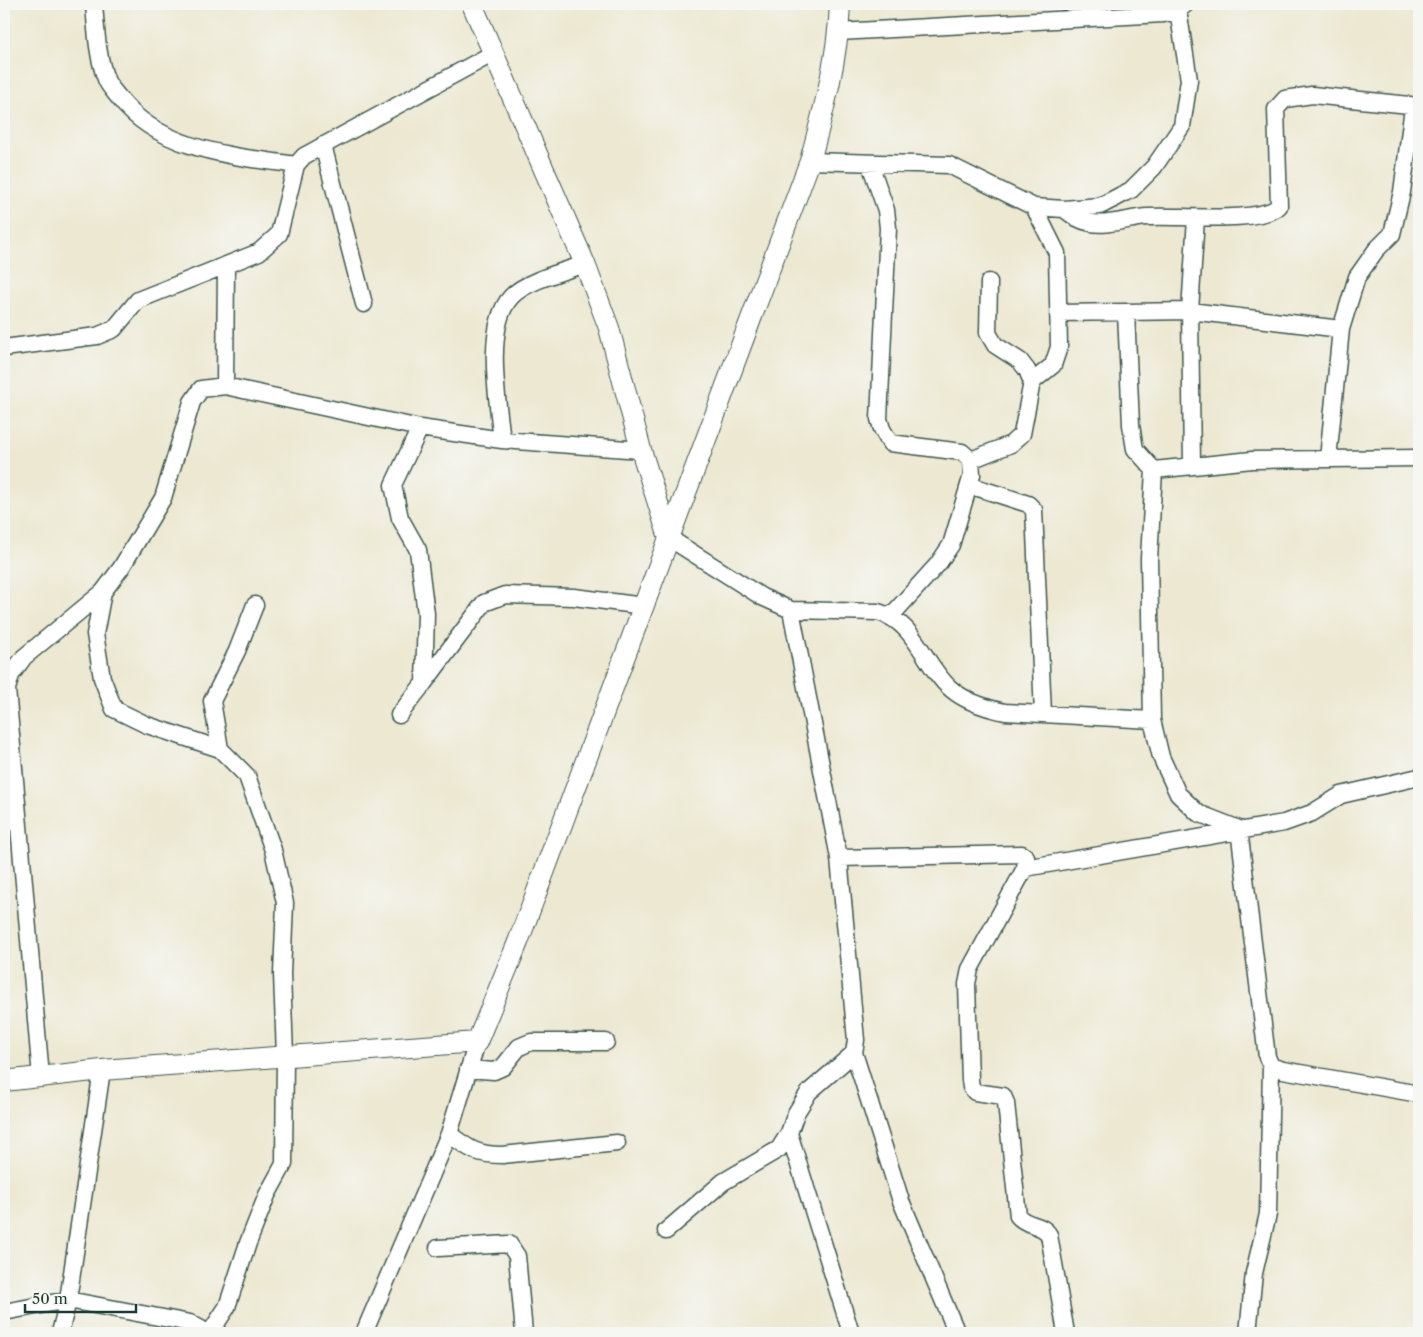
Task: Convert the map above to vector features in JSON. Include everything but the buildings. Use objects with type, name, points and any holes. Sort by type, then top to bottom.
[{"type":"street","points":[[94,4],[96,36],[106,80],[130,112],[156,132],[215,153],[296,165]]},
{"type":"street","points":[[472,4],[492,54],[557,197],[585,264],[608,328],[641,450],[669,538],[762,597],[791,610],[878,612],[891,616],[905,628],[951,689],[981,706],[1004,712],[1152,720]]},
{"type":"street","points":[[364,1333],[449,1134],[476,1042],[518,942],[810,162],[828,96],[839,32],[840,4]]},
{"type":"street","points":[[810,162],[949,165],[1034,207],[1064,209],[1100,206],[1131,190],[1154,167],[1182,126],[1189,80],[1182,7],[1163,14],[839,32]]},
{"type":"street","points":[[4,348],[97,336],[114,329],[138,300],[259,252],[279,234],[296,165],[304,156],[492,54]]},
{"type":"street","points":[[1064,209],[1078,219],[1106,224],[1148,217],[1196,218],[1268,214],[1279,206],[1276,109],[1285,99],[1312,94],[1419,107]]},
{"type":"street","points":[[1328,459],[1341,329],[1357,277],[1376,250],[1392,234],[1402,192],[1412,115],[1419,107]]},
{"type":"street","points":[[323,145],[364,304]]},
{"type":"street","points":[[870,164],[886,210],[888,228],[879,418],[882,429],[890,443],[962,452],[971,460],[972,475],[951,545],[938,564],[891,616]]},
{"type":"street","points":[[1032,382],[1053,365],[1060,347],[1057,253],[1034,207]]},
{"type":"street","points":[[1192,466],[1190,311],[1196,218]]},
{"type":"street","points":[[502,440],[495,363],[497,328],[505,309],[511,297],[526,287],[585,264]]},
{"type":"street","points":[[225,386],[226,265]]},
{"type":"street","points":[[971,460],[1011,444],[1022,434],[1032,382],[1027,370],[1020,361],[990,340],[988,333],[989,282]]},
{"type":"street","points":[[1059,313],[1190,311],[1341,329]]},
{"type":"street","points":[[1126,312],[1131,425],[1135,449],[1154,470],[1149,559],[1152,720],[1161,757],[1178,794],[1198,813],[1239,830]]},
{"type":"street","points":[[41,1077],[7,672],[103,592],[121,568],[163,498],[192,402],[201,389],[225,386],[420,428],[502,440],[641,450]]},
{"type":"street","points":[[420,428],[393,485],[400,518],[418,550],[426,614],[424,683]]},
{"type":"street","points":[[1154,470],[1252,460],[1419,458]]},
{"type":"street","points":[[969,485],[1028,504],[1034,510],[1043,714]]},
{"type":"street","points":[[103,592],[95,634],[102,678],[114,709],[147,726],[220,750],[247,776],[273,850],[284,903],[282,974],[285,1056],[284,1164],[268,1195],[255,1227],[227,1307],[210,1333]]},
{"type":"street","points":[[399,715],[484,603],[505,595],[574,597],[644,606]]},
{"type":"street","points":[[220,750],[212,702],[237,651],[255,605]]},
{"type":"street","points":[[791,610],[839,858],[856,1040],[854,1053],[902,1200],[957,1333]]},
{"type":"street","points":[[1026,868],[1284,823],[1312,813],[1341,795],[1419,777]]},
{"type":"street","points":[[1239,830],[1267,1057],[1271,1066],[1268,1214],[1254,1273],[1248,1333]]},
{"type":"street","points":[[839,858],[1022,854],[1026,857],[1026,868],[970,969],[967,984],[970,1080],[971,1088],[975,1092],[1002,1096],[1006,1103],[1018,1216],[1023,1222],[1043,1227],[1049,1235],[1066,1333]]},
{"type":"street","points":[[4,1081],[102,1070],[476,1042]]},
{"type":"street","points":[[468,1069],[494,1071],[503,1067],[519,1047],[532,1042],[606,1042]]},
{"type":"street","points":[[666,1231],[723,1182],[779,1149],[789,1133],[796,1112],[809,1092],[854,1053]]},
{"type":"street","points":[[1271,1066],[1282,1070],[1419,1094]]},
{"type":"street","points":[[60,1333],[68,1300],[102,1070]]},
{"type":"street","points":[[789,1133],[851,1333]]},
{"type":"street","points":[[449,1134],[470,1150],[483,1155],[502,1155],[617,1143]]},
{"type":"street","points":[[438,1248],[510,1244],[517,1256],[524,1333]]},
{"type":"street","points":[[4,1312],[68,1300],[190,1323],[201,1329],[204,1333]]}]
